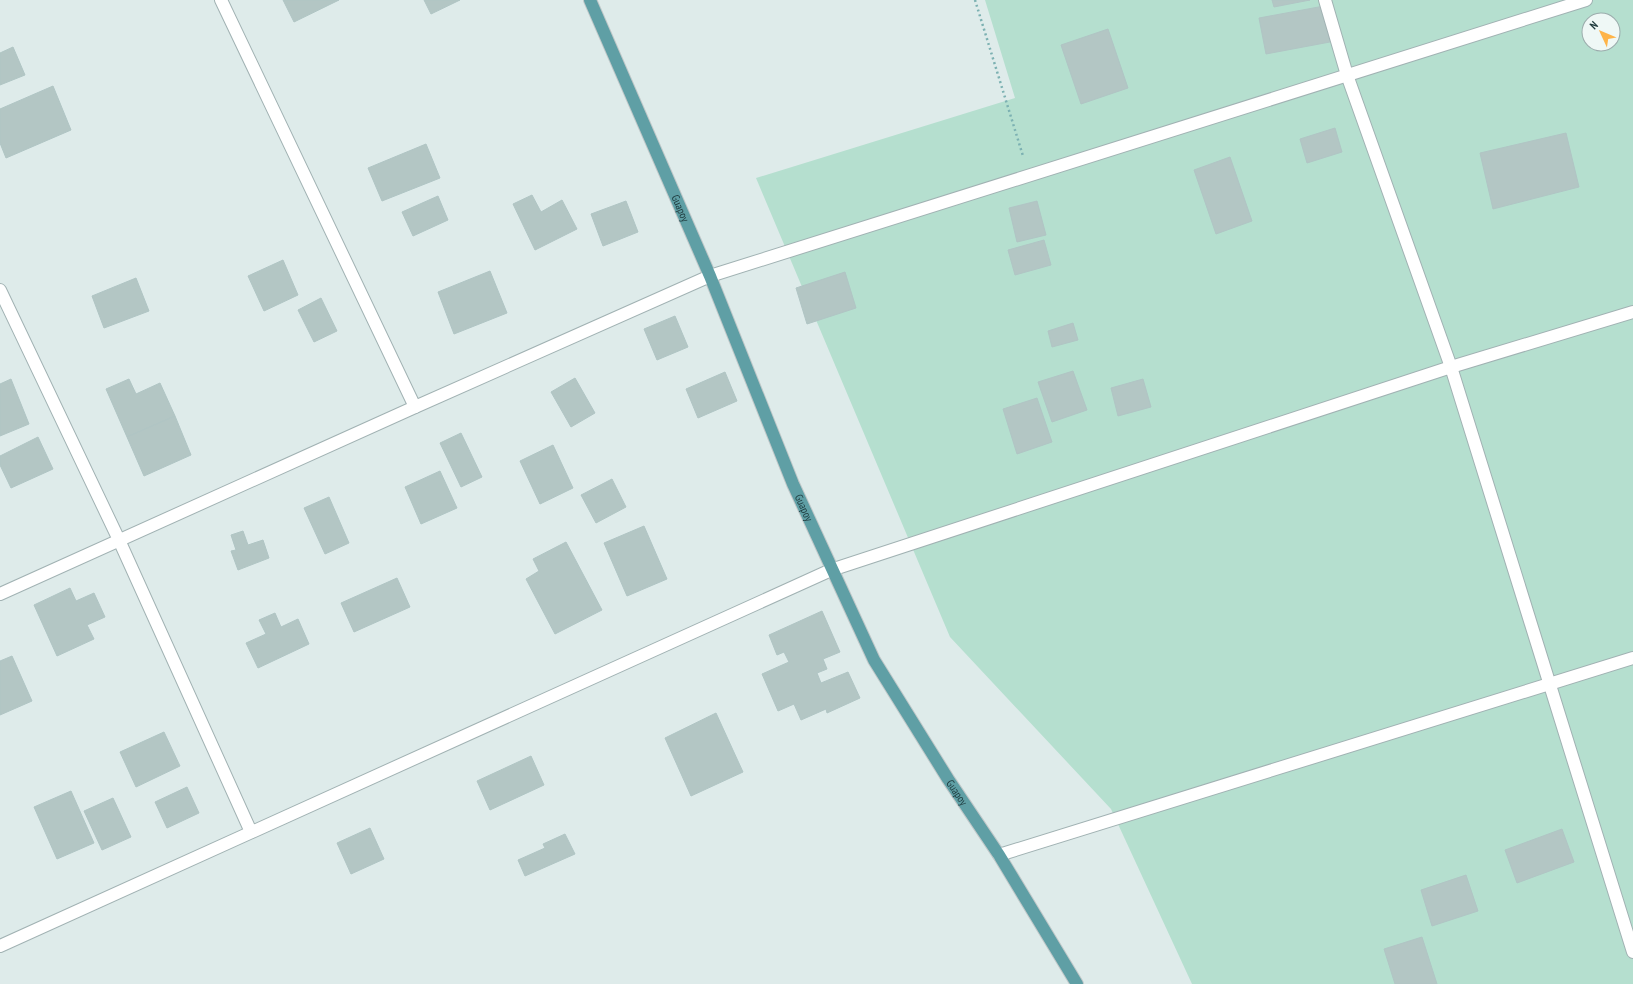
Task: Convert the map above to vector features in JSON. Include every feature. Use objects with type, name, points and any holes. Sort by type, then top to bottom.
[{"type":"main road","name":"Guapoy","points":[[590,0],[710,276],[794,484],[831,570],[874,660],[948,779],[999,855],[1077,984]]},
{"type":"street","points":[[221,0],[415,407]]},
{"type":"street","points":[[1325,0],[1347,75],[1451,367],[1633,952]]},
{"type":"street","points":[[0,594],[710,276],[1586,0]]},
{"type":"street","points":[[0,290],[119,540],[252,832]]},
{"type":"street","points":[[0,946],[831,570],[1451,367],[1633,312]]},
{"type":"street","points":[[999,855],[1633,658]]},
{"type":"path","points":[[975,0],[1029,175]]},
{"type":"green space","points":[[985,0],[1633,0],[1633,984],[1192,984],[1111,809],[950,637],[756,178],[1015,98]]},
{"type":"building","points":[[283,0],[339,0],[294,22]]},
{"type":"building","points":[[424,0],[460,0],[431,14]]},
{"type":"building","points":[[1272,0],[1310,0],[1274,7]]},
{"type":"building","points":[[1324,6],[1330,42],[1266,54],[1259,18]]},
{"type":"building","points":[[1108,29],[1128,88],[1081,104],[1061,45]]},
{"type":"building","points":[[13,47],[25,75],[0,85],[0,53]]},
{"type":"building","points":[[53,86],[71,130],[6,158],[0,143],[0,109]]},
{"type":"building","points":[[1335,128],[1342,152],[1307,163],[1300,139]]},
{"type":"building","points":[[1566,133],[1579,187],[1493,209],[1480,153]]},
{"type":"building","points":[[426,144],[440,178],[382,201],[368,168]]},
{"type":"building","points":[[1230,157],[1252,221],[1216,234],[1194,170]]},
{"type":"building","points":[[532,195],[541,212],[562,200],[577,229],[535,250],[513,204]]},
{"type":"building","points":[[438,196],[448,220],[413,236],[402,212]]},
{"type":"building","points":[[626,201],[638,232],[603,246],[591,214]]},
{"type":"building","points":[[1037,201],[1046,235],[1017,242],[1009,208]]},
{"type":"building","points":[[1044,240],[1051,265],[1015,275],[1008,250]]},
{"type":"building","points":[[283,260],[298,295],[264,311],[248,276]]},
{"type":"building","points":[[490,271],[507,313],[454,334],[438,292]]},
{"type":"building","points":[[845,272],[856,308],[807,324],[796,288]]},
{"type":"building","points":[[136,278],[149,311],[104,328],[92,296]]},
{"type":"building","points":[[321,298],[337,331],[314,342],[298,310]]},
{"type":"building","points":[[675,316],[688,347],[657,360],[644,329]]},
{"type":"building","points":[[1073,323],[1078,340],[1052,347],[1048,331]]},
{"type":"building","points":[[1073,371],[1087,410],[1052,422],[1038,382]]},
{"type":"building","points":[[725,372],[737,401],[698,418],[686,389]]},
{"type":"building","points":[[575,378],[595,413],[571,427],[551,392]]},
{"type":"building","points":[[11,379],[29,424],[0,436],[0,384]]},
{"type":"building","points":[[129,379],[136,394],[160,383],[175,416],[127,437],[106,389]]},
{"type":"building","points":[[1143,379],[1151,407],[1118,416],[1111,388]]},
{"type":"building","points":[[1037,398],[1052,442],[1017,454],[1003,409]]},
{"type":"building","points":[[175,416],[191,455],[144,476],[127,437]]},
{"type":"building","points":[[461,433],[482,477],[461,487],[440,443]]},
{"type":"building","points":[[38,437],[53,469],[11,488],[0,465],[0,456]]},
{"type":"building","points":[[553,445],[573,488],[540,504],[520,461]]},
{"type":"building","points":[[440,471],[457,508],[421,524],[405,487]]},
{"type":"building","points":[[612,479],[626,507],[596,523],[581,495]]},
{"type":"building","points":[[329,497],[349,543],[325,554],[304,508]]},
{"type":"building","points":[[644,526],[667,579],[627,596],[604,543]]},
{"type":"building","points":[[243,531],[248,545],[263,540],[269,558],[238,570],[231,551],[236,550],[231,535]]},
{"type":"building","points":[[566,542],[602,610],[555,634],[526,579],[539,571],[533,559]]},
{"type":"building","points":[[397,578],[410,607],[354,632],[341,603]]},
{"type":"building","points":[[70,588],[76,601],[94,593],[105,617],[87,625],[94,639],[57,656],[34,605]]},
{"type":"building","points":[[822,611],[840,652],[823,659],[827,669],[817,673],[821,683],[848,672],[860,698],[827,713],[826,709],[801,720],[794,704],[778,711],[762,674],[789,662],[784,652],[777,655],[769,635]]},
{"type":"building","points":[[275,613],[281,627],[298,619],[309,644],[258,668],[246,643],[266,634],[259,620]]},
{"type":"building","points":[[12,656],[32,701],[0,715],[0,661]]},
{"type":"building","points":[[716,713],[743,772],[691,796],[665,738]]},
{"type":"building","points":[[164,732],[180,766],[136,787],[120,752]]},
{"type":"building","points":[[531,756],[544,785],[490,810],[477,781]]},
{"type":"building","points":[[187,787],[199,813],[167,828],[155,802]]},
{"type":"building","points":[[71,791],[94,843],[57,859],[34,807]]},
{"type":"building","points":[[113,798],[131,837],[102,850],[84,811]]},
{"type":"building","points":[[370,828],[384,859],[351,874],[337,843]]},
{"type":"building","points":[[1562,829],[1574,862],[1517,883],[1505,850]]},
{"type":"building","points":[[565,834],[575,854],[525,876],[518,860],[545,848],[543,844]]},
{"type":"building","points":[[1466,875],[1478,911],[1432,926],[1421,890]]},
{"type":"building","points":[[1422,937],[1437,984],[1395,984],[1384,949]]}]
